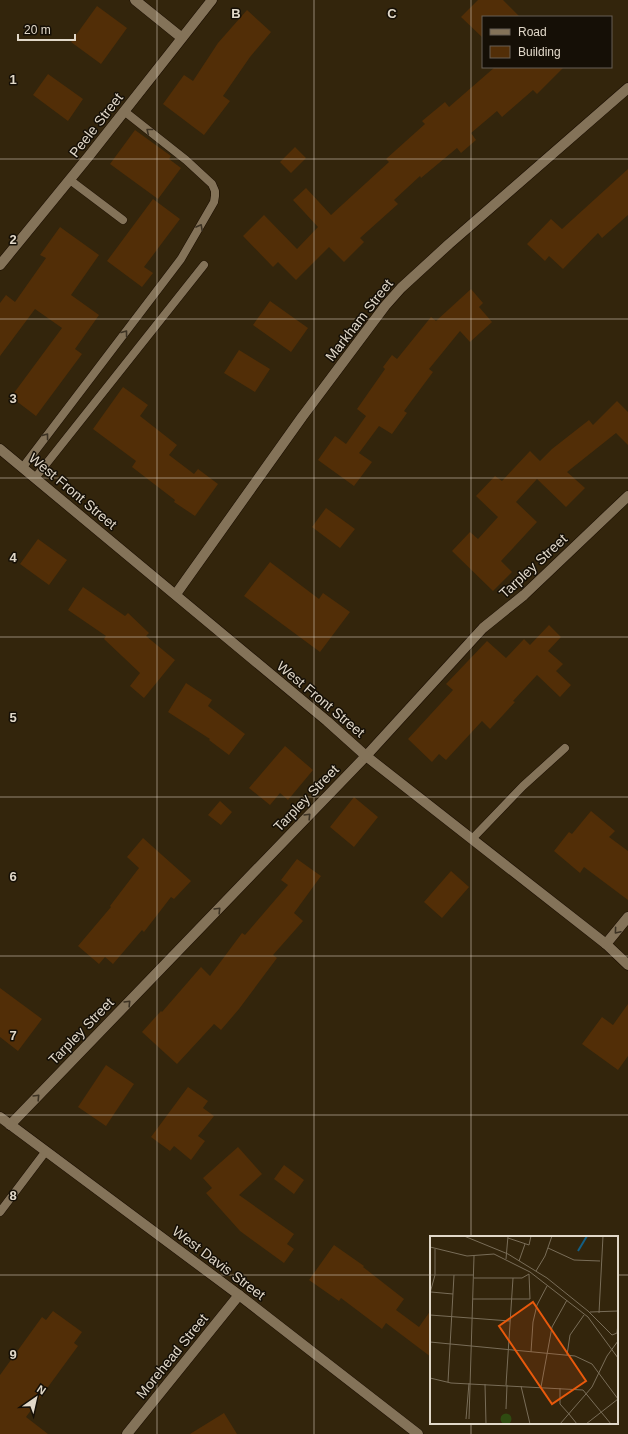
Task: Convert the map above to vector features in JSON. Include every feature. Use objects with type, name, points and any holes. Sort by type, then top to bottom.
[{"type":"street","points":[[135,0],[182,38]]},
{"type":"street","name":"Peele Street","points":[[0,265],[70,180],[212,0]]},
{"type":"street","name":"Markham Street","points":[[176,594],[298,423],[385,306],[401,288],[628,88]]},
{"type":"street","name":"West Front Street","points":[[0,449],[176,594],[366,756],[606,944],[628,965]]},
{"type":"street","name":"Tarpley Street","points":[[10,1125],[366,756],[483,628],[524,595],[628,496]]},
{"type":"street","points":[[606,944],[628,917]]},
{"type":"street","name":"West Davis Street","points":[[0,1117],[239,1295],[418,1434]]},
{"type":"street","name":"Morehead Street","points":[[127,1434],[239,1295]]},
{"type":"lane","points":[[23,467],[181,259],[214,202],[215,191],[212,184],[186,160],[124,111]]},
{"type":"lane","points":[[70,180],[123,220]]},
{"type":"lane","points":[[35,478],[204,265]]},
{"type":"lane","points":[[472,839],[524,786],[566,748]]},
{"type":"lane","points":[[0,1212],[46,1151]]},
{"type":"building","points":[[478,0],[503,0],[519,16],[482,16],[482,37],[461,17]]},
{"type":"building","points":[[97,6],[127,28],[101,64],[71,42]]},
{"type":"building","points":[[247,10],[271,32],[250,57],[223,96],[230,101],[204,135],[163,104],[184,75],[193,81],[218,43]]},
{"type":"building","points":[[494,68],[563,68],[537,94],[533,90],[502,117],[497,111],[471,133],[476,140],[461,153],[457,148],[421,178],[420,176],[394,200],[398,204],[360,238],[364,242],[344,262],[329,247],[296,280],[278,262],[273,267],[243,236],[264,215],[297,249],[318,227],[293,200],[306,188],[331,215],[389,162],[386,159],[425,124],[422,121],[445,102],[449,107]]},
{"type":"building","points":[[48,74],[83,99],[68,121],[33,95]]},
{"type":"building","points":[[135,130],[171,156],[169,159],[181,168],[158,199],[110,164]]},
{"type":"building","points":[[295,147],[306,158],[291,173],[280,162]]},
{"type":"building","points":[[628,169],[628,215],[602,238],[598,233],[563,269],[549,256],[545,261],[527,244],[551,219],[562,229]]},
{"type":"building","points":[[153,199],[180,219],[144,267],[153,273],[142,287],[107,261]]},
{"type":"building","points":[[60,227],[99,255],[71,295],[99,315],[75,349],[82,354],[36,416],[11,397],[62,328],[35,309],[0,356],[0,303],[6,295],[15,302],[46,258],[40,255]]},
{"type":"building","points":[[471,289],[483,303],[479,307],[492,322],[470,342],[460,331],[429,369],[433,372],[404,411],[407,413],[392,434],[379,426],[359,453],[372,462],[354,486],[318,460],[335,436],[346,444],[366,416],[357,409],[385,369],[383,367],[392,355],[397,359],[431,317],[436,321]]},
{"type":"building","points":[[270,301],[308,328],[291,352],[253,325]]},
{"type":"building","points":[[239,350],[270,369],[255,392],[224,373]]},
{"type":"building","points":[[123,387],[148,405],[140,416],[177,445],[169,455],[194,474],[198,469],[218,484],[195,516],[174,502],[175,500],[132,467],[136,461],[93,429]]},
{"type":"building","points":[[617,401],[628,412],[628,445],[616,433],[567,472],[585,488],[566,507],[537,479],[516,502],[537,522],[501,561],[512,572],[493,591],[452,551],[470,532],[478,539],[498,517],[476,496],[495,476],[502,481],[530,451],[540,461],[552,449],[589,420],[593,425]]},
{"type":"building","points":[[326,508],[355,529],[340,548],[312,527]]},
{"type":"building","points":[[38,539],[67,560],[49,585],[20,564]]},
{"type":"building","points":[[270,562],[319,599],[323,593],[350,612],[320,652],[244,596]]},
{"type":"building","points":[[83,587],[125,616],[128,613],[149,633],[146,636],[175,660],[144,698],[130,686],[140,673],[104,639],[106,636],[68,610]]},
{"type":"building","points":[[549,625],[561,637],[548,651],[563,664],[556,671],[571,685],[560,697],[537,675],[490,729],[482,721],[446,760],[439,754],[432,762],[408,739],[453,690],[446,684],[487,641],[506,658],[524,639],[530,645]]},
{"type":"building","points":[[186,683],[212,700],[208,706],[245,734],[229,755],[209,740],[210,739],[168,712]]},
{"type":"building","points":[[285,746],[313,770],[288,800],[280,793],[270,805],[249,788]]},
{"type":"building","points":[[354,797],[378,817],[354,847],[330,827]]},
{"type":"building","points":[[220,801],[232,812],[221,825],[208,815]]},
{"type":"building","points":[[591,811],[615,831],[609,837],[628,851],[628,900],[584,867],[580,873],[554,851],[569,832],[572,834]]},
{"type":"building","points":[[143,838],[191,881],[174,899],[171,897],[144,932],[142,930],[113,964],[105,957],[99,964],[78,946],[111,907],[110,906],[139,868],[127,857]]},
{"type":"building","points":[[297,859],[321,876],[294,913],[303,921],[273,955],[277,958],[239,1009],[221,1030],[214,1024],[177,1064],[142,1032],[161,1011],[162,1012],[201,967],[210,976],[242,933],[245,935],[288,885],[281,880]]},
{"type":"building","points":[[451,871],[469,887],[442,918],[424,902]]},
{"type":"building","points":[[0,988],[42,1019],[18,1051],[0,1037]]},
{"type":"building","points":[[628,1004],[628,1056],[618,1070],[582,1044],[602,1017],[613,1025]]},
{"type":"building","points":[[106,1065],[134,1084],[106,1126],[78,1107]]},
{"type":"building","points":[[188,1087],[208,1101],[203,1108],[214,1116],[198,1136],[205,1141],[191,1160],[174,1146],[170,1151],[151,1137]]},
{"type":"building","points":[[238,1147],[262,1174],[239,1195],[294,1234],[287,1244],[294,1249],[284,1263],[240,1231],[206,1193],[212,1188],[203,1178]]},
{"type":"building","points":[[284,1165],[304,1180],[294,1194],[274,1179]]},
{"type":"building","points":[[334,1245],[364,1266],[363,1267],[404,1299],[396,1310],[419,1327],[430,1311],[430,1356],[386,1323],[382,1329],[341,1298],[339,1301],[309,1280]]},
{"type":"building","points":[[53,1311],[82,1332],[74,1343],[78,1346],[26,1417],[48,1434],[0,1434],[0,1375],[42,1317],[46,1320]]},
{"type":"building","points":[[224,1413],[237,1434],[190,1434]]}]
